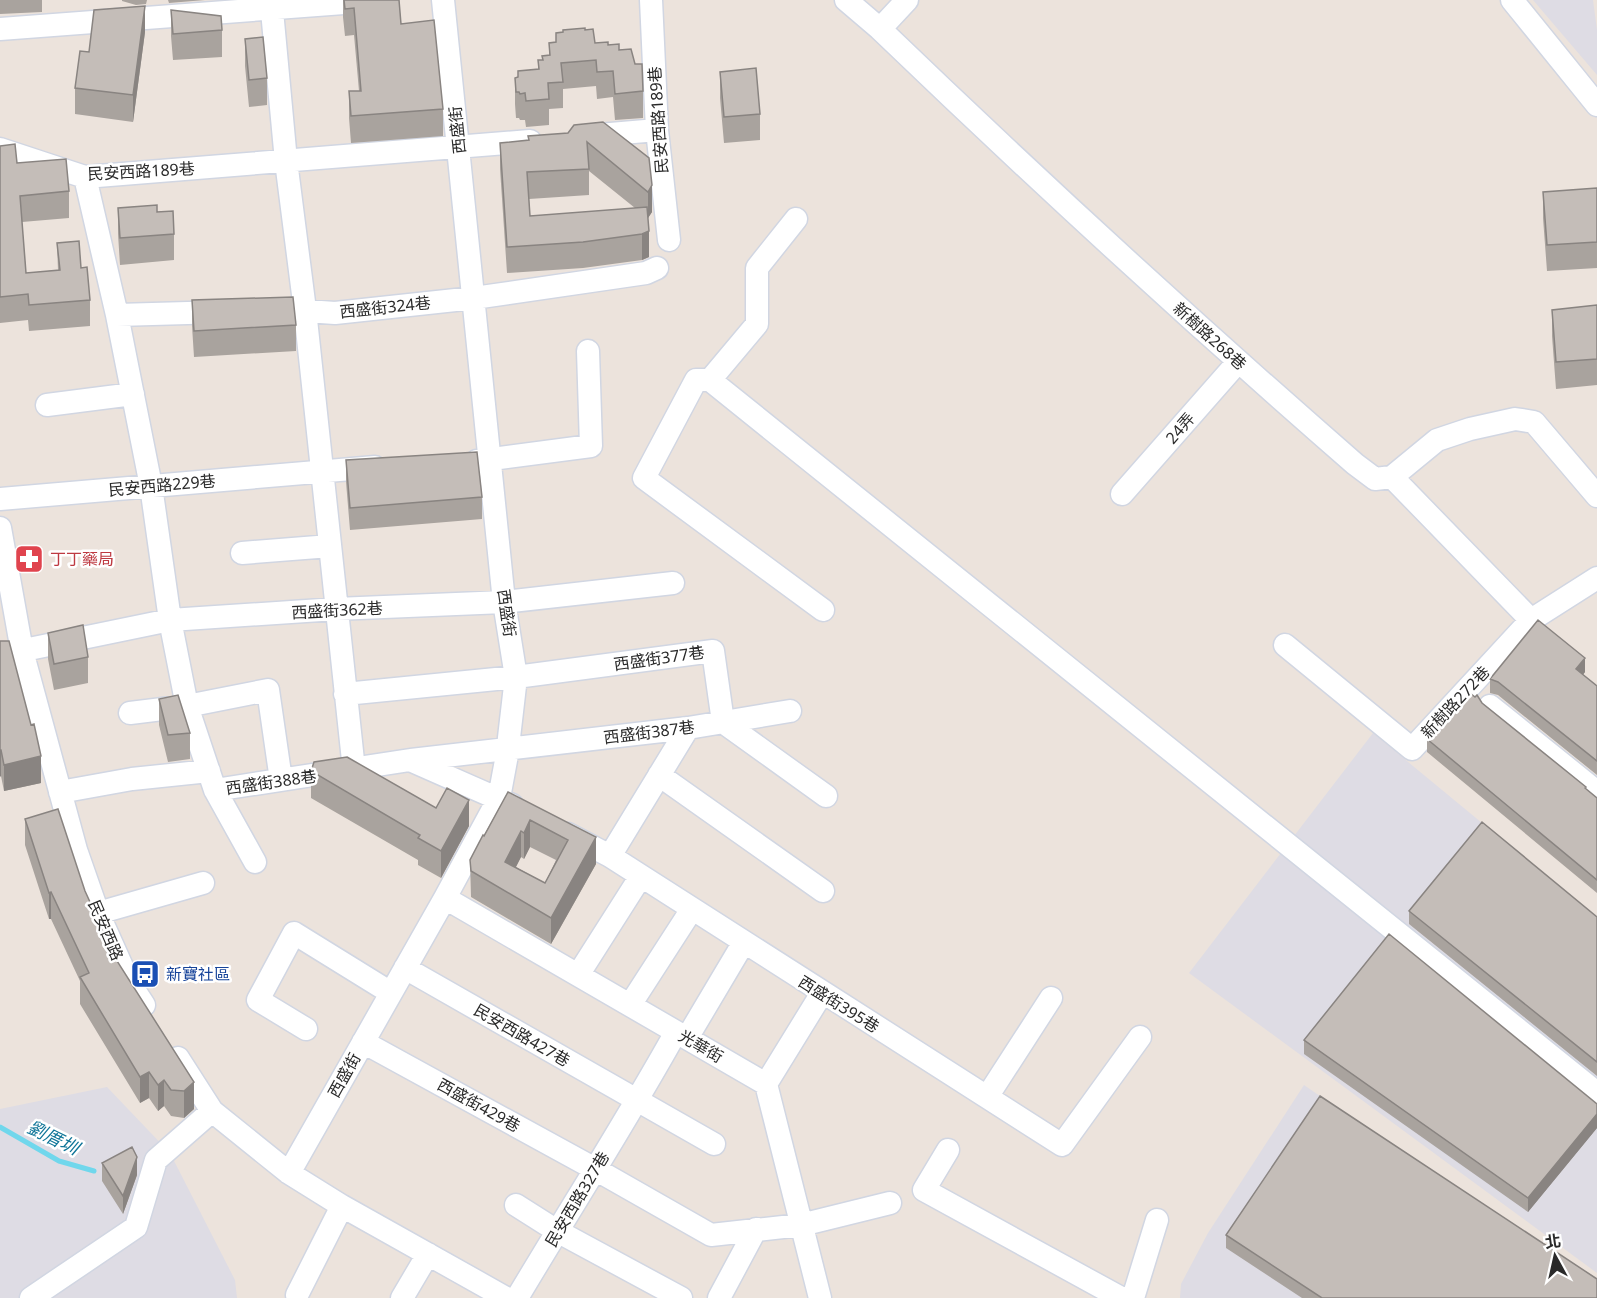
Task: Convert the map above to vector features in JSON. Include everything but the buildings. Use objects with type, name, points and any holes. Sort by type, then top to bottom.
[{"type":"street","points":[[0,29],[271,4],[384,0]]},
{"type":"street","name":"西盛街","points":[[289,1173],[499,798],[508,747],[516,677],[504,602],[443,0]]},
{"type":"street","name":"民安西路189巷","points":[[651,0],[657,130],[669,240]]},
{"type":"street","name":"新樹路268巷","points":[[846,0],[880,29],[1012,156],[1238,362],[1375,479],[1392,477]]},
{"type":"street","points":[[880,29],[907,0]]},
{"type":"street","points":[[1512,0],[1597,105]]},
{"type":"street","points":[[271,4],[286,161],[323,470],[354,770]]},
{"type":"street","name":"民安西路189巷","points":[[0,149],[85,177],[657,130]]},
{"type":"street","points":[[85,177],[117,315],[151,486],[170,620],[188,706],[212,781],[255,862]]},
{"type":"street","points":[[710,380],[757,324],[757,268],[796,219]]},
{"type":"street","name":"西盛街324巷","points":[[270,311],[305,310],[335,313],[474,298],[646,273],[657,268]]},
{"type":"street","points":[[117,315],[246,312]]},
{"type":"street","points":[[454,462],[490,460],[591,446],[588,351]]},
{"type":"street","name":"24弄","points":[[1122,494],[1238,362]]},
{"type":"street","points":[[823,610],[644,478],[696,380],[710,380],[1597,1093]]},
{"type":"street","points":[[47,405],[133,394]]},
{"type":"street","points":[[1531,620],[1392,477],[1437,440],[1470,429],[1515,419],[1534,422],[1597,496]]},
{"type":"street","name":"民安西路229巷","points":[[0,499],[323,470],[395,466]]},
{"type":"street","name":"民安西路","points":[[0,528],[11,653],[60,792],[76,850],[98,913],[129,982],[155,1022]]},
{"type":"street","points":[[242,553],[330,546]]},
{"type":"street","name":"新樹路272巷","points":[[1285,645],[1412,749],[1531,620],[1597,578]]},
{"type":"street","name":"西盛街362巷","points":[[11,653],[170,620],[336,609],[504,602],[673,583]]},
{"type":"street","name":"西盛街377巷","points":[[516,677],[713,651],[723,722]]},
{"type":"street","points":[[345,694],[516,677]]},
{"type":"street","points":[[130,712],[188,706],[268,690],[281,780]]},
{"type":"street","points":[[1490,706],[1597,792]]},
{"type":"street","name":"西盛街387巷","points":[[410,760],[688,728],[790,711]]},
{"type":"street","points":[[723,722],[826,796]]},
{"type":"street","points":[[610,856],[688,728]]},
{"type":"street","points":[[410,760],[499,798],[529,814]]},
{"type":"street","name":"西盛街388巷","points":[[60,792],[132,779],[281,780],[410,760]]},
{"type":"street","points":[[659,775],[823,891]]},
{"type":"street","name":"西盛街395巷","points":[[549,824],[610,856],[1062,1145],[1140,1036]]},
{"type":"street","points":[[578,975],[641,876]]},
{"type":"street","points":[[98,913],[203,884]]},
{"type":"street","name":"光華街","points":[[445,898],[766,1084]]},
{"type":"street","points":[[630,1005],[692,909]]},
{"type":"street","points":[[306,1029],[258,1000],[294,933],[391,993]]},
{"type":"street","name":"民安西路327巷","points":[[506,1297],[557,1231],[638,1101],[744,942]]},
{"type":"street","name":"民安西路427巷","points":[[405,968],[714,1144]]},
{"type":"street","points":[[820,1298],[766,1084],[822,993]]},
{"type":"street","points":[[987,1097],[1051,999]]},
{"type":"street","points":[[168,1041],[212,1111],[289,1173],[342,1206],[506,1297]]},
{"type":"street","name":"西盛街429巷","points":[[363,1042],[595,1168],[711,1235],[801,1226],[890,1203]]},
{"type":"street","points":[[31,1298],[136,1227],[156,1160],[212,1111]]},
{"type":"street","points":[[948,1150],[924,1190],[1121,1298]]},
{"type":"street","points":[[516,1205],[557,1231],[681,1298]]},
{"type":"street","points":[[297,1295],[342,1206]]},
{"type":"street","points":[[1133,1298],[1157,1220]]},
{"type":"street","points":[[719,1298],[756,1229]]},
{"type":"street","points":[[402,1298],[428,1254]]},
{"type":"shaded area","points":[[1533,0],[1593,0],[1597,30],[1597,75]]},
{"type":"shaded area","points":[[1373,733],[1597,918],[1597,1273],[1189,973]]},
{"type":"shaded area","points":[[1304,1085],[1597,1288],[1597,1298],[1180,1298],[1181,1284],[1208,1233]]},
{"type":"shaded area","points":[[107,1087],[170,1153],[235,1280],[237,1298],[0,1298],[0,1109]]},
{"type":"waterway","name":"劉厝圳","points":[[0,1127],[59,1161],[94,1171]]},
{"type":"place","name":"丁丁藥局","points":[[29,559]]},
{"type":"place","name":"新寶社區","points":[[145,974]]}]
